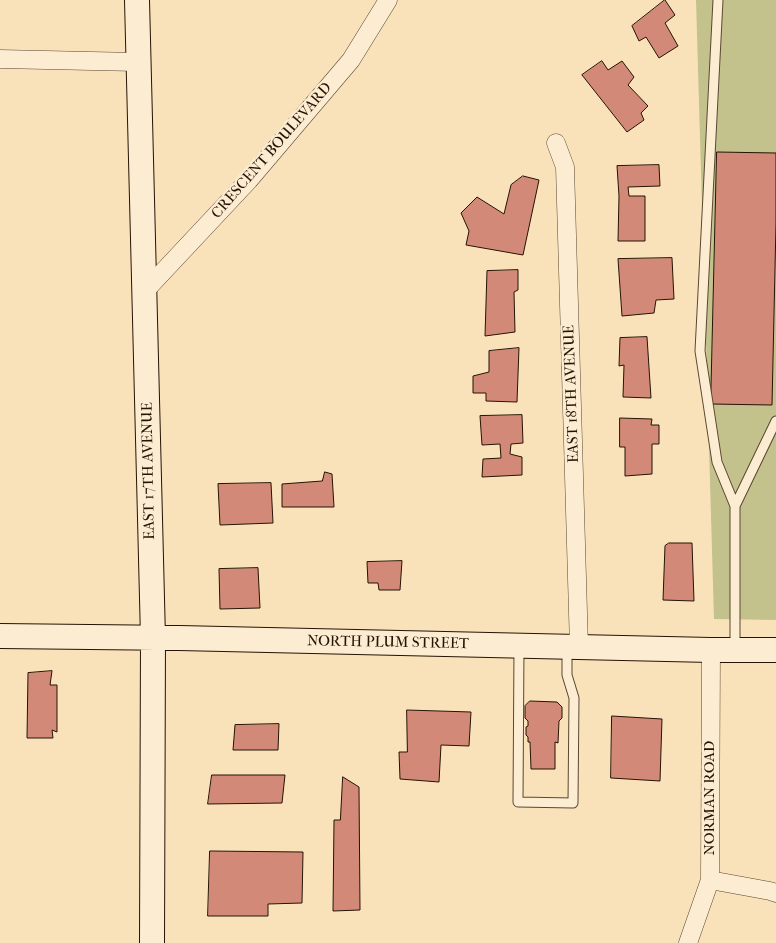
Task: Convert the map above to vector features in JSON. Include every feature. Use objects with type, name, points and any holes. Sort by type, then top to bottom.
[{"type":"street","name":"EAST 17TH AVENUE","points":[[137,0],[137,62],[153,638],[152,943]]},
{"type":"street","name":"CRESCENT BOULEVARD","points":[[144,292],[249,180],[351,60],[388,0]]},
{"type":"street","points":[[0,59],[137,62]]},
{"type":"street","name":"EAST 18TH AVENUE","points":[[556,143],[565,167],[573,647]]},
{"type":"street","name":"NORTH PLUM STREET","points":[[0,636],[776,650]]},
{"type":"street","name":"NORMAN ROAD","points":[[688,943],[710,880],[711,650]]},
{"type":"street","points":[[710,880],[776,893]]},
{"type":"lane","points":[[718,0],[700,350],[717,462],[735,506],[735,650]]},
{"type":"lane","points":[[735,506],[776,421]]},
{"type":"lane","points":[[519,646],[518,802],[573,803],[574,698],[567,675],[573,647]]},
{"type":"shaded area","points":[[696,0],[776,0],[776,620],[714,619]]},
{"type":"building","points":[[665,0],[675,15],[665,23],[678,46],[659,58],[646,37],[639,41],[632,26]]},
{"type":"building","points":[[602,61],[608,70],[622,61],[634,77],[628,85],[648,106],[641,113],[644,120],[627,132],[582,75]]},
{"type":"building","points":[[717,152],[776,153],[772,405],[711,404]]},
{"type":"building","points":[[659,165],[660,186],[628,187],[629,196],[645,196],[645,241],[618,241],[619,196],[617,166]]},
{"type":"building","points":[[523,176],[539,180],[523,255],[466,245],[469,231],[461,213],[477,197],[504,214],[511,185]]},
{"type":"building","points":[[672,258],[674,299],[656,300],[654,313],[622,316],[618,259]]},
{"type":"building","points":[[518,270],[518,290],[514,292],[515,332],[485,336],[487,271]]},
{"type":"building","points":[[647,337],[651,398],[623,397],[624,365],[619,366],[620,338]]},
{"type":"building","points":[[519,348],[517,402],[486,401],[486,393],[473,393],[473,376],[489,372],[489,351]]},
{"type":"building","points":[[522,415],[523,443],[511,444],[510,454],[522,457],[522,475],[482,477],[483,459],[501,458],[500,444],[482,445],[480,416]]},
{"type":"building","points":[[620,418],[652,419],[651,425],[659,425],[659,444],[652,444],[652,474],[625,476],[625,447],[620,447]]},
{"type":"building","points":[[325,472],[332,474],[334,507],[282,507],[282,484],[322,481]]},
{"type":"building","points":[[271,483],[273,523],[220,525],[218,484]]},
{"type":"building","points":[[669,543],[692,543],[694,601],[663,600],[665,546]]},
{"type":"building","points":[[402,561],[400,590],[379,590],[378,583],[368,583],[367,562]]},
{"type":"building","points":[[258,568],[260,608],[220,609],[219,569]]},
{"type":"building","points":[[52,671],[50,685],[57,685],[57,732],[52,730],[53,738],[27,738],[28,673]]},
{"type":"building","points":[[530,701],[557,702],[562,707],[558,743],[555,742],[555,769],[531,769],[530,742],[528,742],[526,735],[528,721],[525,718],[525,706]]},
{"type":"building","points":[[407,710],[471,712],[469,746],[441,745],[439,782],[400,779],[399,752],[407,752]]},
{"type":"building","points":[[612,716],[662,719],[660,781],[611,778]]},
{"type":"building","points":[[279,724],[278,750],[233,750],[235,725]]},
{"type":"building","points":[[212,775],[285,775],[282,803],[208,804]]},
{"type":"building","points":[[343,777],[359,787],[360,910],[333,911],[334,820],[340,820]]},
{"type":"building","points":[[210,851],[303,852],[302,903],[268,904],[268,916],[208,916]]}]
